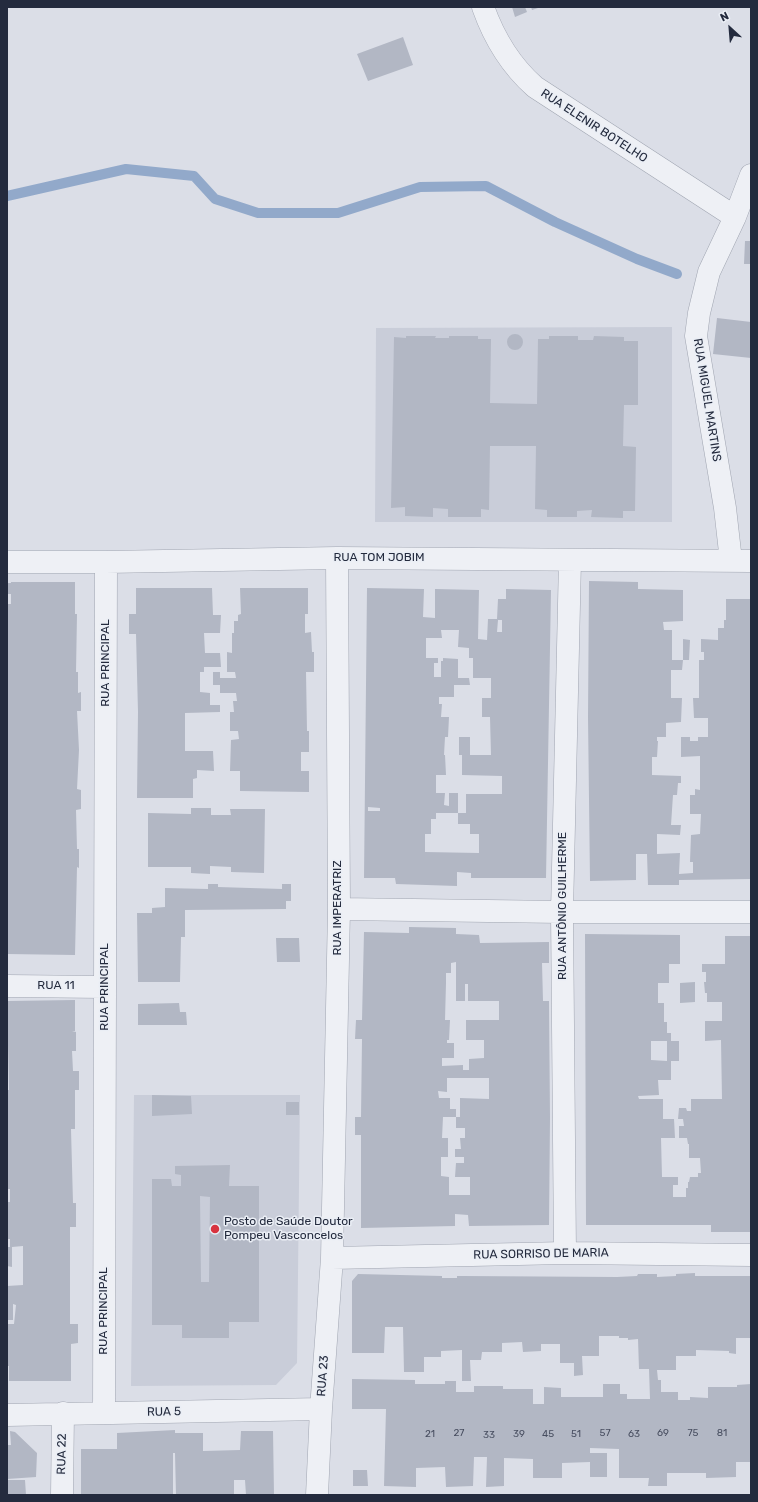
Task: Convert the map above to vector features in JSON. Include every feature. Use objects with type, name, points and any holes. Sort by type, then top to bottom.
[{"type":"street","name":"RUA ELENIR BOTELHO","points":[[483,7],[491,29],[506,54],[521,74],[535,87],[735,217]]},
{"type":"street","name":"RUA MIGUEL MARTINS","points":[[741,561],[725,508],[696,336],[699,313],[709,272],[735,217],[751,175]]},
{"type":"street","name":"RUA TOM JOBIM","points":[[7,562],[337,558],[741,561]]},
{"type":"street","name":"RUA IMPERATRIZ","points":[[332,1258],[339,909],[337,558]]},
{"type":"street","name":"RUA ANTÔNIO GUILHERME","points":[[565,1253],[562,912],[570,560]]},
{"type":"street","name":"RUA PRINCIPAL","points":[[104,1413],[106,562]]},
{"type":"street","points":[[339,909],[562,912],[751,912]]},
{"type":"street","name":"RUA 11","points":[[7,986],[105,987]]},
{"type":"street","name":"RUA SORRISO DE MARIA","points":[[332,1258],[565,1253],[751,1255]]},
{"type":"street","name":"RUA 23","points":[[317,1495],[321,1409],[332,1258]]},
{"type":"street","name":"RUA 5","points":[[7,1415],[321,1409]]},
{"type":"street","name":"RUA 22","points":[[62,1495],[63,1413]]},
{"type":"shaded area","points":[[672,327],[672,522],[375,522],[376,328]]},
{"type":"shaded area","name":"Posto de Saúde Doutor Pompeu Vasconcelos","points":[[134,1095],[300,1095],[297,1363],[276,1385],[131,1386]]},
{"type":"building","points":[[512,7],[525,7],[527,12],[515,17]]},
{"type":"building","points":[[531,7],[541,7],[532,10]]},
{"type":"building","points":[[403,37],[413,65],[368,81],[357,54]]},
{"type":"building","points":[[745,241],[751,241],[751,264],[744,264]]},
{"type":"building","points":[[717,318],[751,322],[751,358],[713,354]]},
{"type":"building","points":[[515,334],[521,336],[523,342],[521,348],[515,350],[509,348],[507,342],[509,336]]},
{"type":"building","points":[[406,336],[436,336],[435,338],[449,338],[449,336],[478,336],[478,339],[491,339],[490,403],[537,404],[538,339],[549,339],[549,336],[578,336],[578,340],[593,340],[594,336],[624,337],[624,341],[638,341],[638,405],[624,405],[623,446],[636,447],[635,511],[623,511],[623,518],[591,517],[592,510],[577,511],[577,517],[547,517],[547,510],[535,509],[536,446],[490,446],[489,510],[481,509],[481,517],[448,517],[448,509],[433,508],[433,517],[405,516],[405,507],[391,508],[394,337],[406,338]]},
{"type":"building","points":[[589,581],[638,582],[638,589],[683,590],[683,621],[663,622],[664,630],[672,630],[672,660],[683,660],[682,670],[671,670],[671,698],[682,698],[681,722],[666,723],[666,737],[657,737],[657,757],[652,757],[652,775],[681,776],[681,783],[678,783],[677,795],[673,795],[671,825],[681,825],[680,835],[657,834],[657,854],[680,853],[679,874],[693,873],[693,862],[690,862],[691,835],[700,834],[701,814],[690,814],[690,795],[695,795],[695,789],[700,790],[700,756],[681,757],[681,737],[690,737],[690,741],[698,741],[698,737],[708,737],[708,718],[694,718],[693,698],[699,698],[699,660],[704,660],[704,652],[701,652],[701,639],[718,640],[718,628],[724,628],[724,620],[726,620],[726,599],[751,599],[751,879],[679,880],[679,885],[648,885],[647,854],[636,854],[636,880],[590,881],[588,717]]},
{"type":"building","points":[[75,582],[75,614],[77,614],[76,672],[78,672],[78,693],[81,692],[81,711],[77,711],[79,750],[77,789],[81,790],[81,809],[76,810],[79,868],[77,867],[75,955],[7,954],[7,604],[11,604],[11,594],[7,594],[7,583]]},
{"type":"building","points":[[136,588],[212,588],[213,615],[221,615],[220,633],[204,633],[205,653],[220,653],[221,667],[204,667],[204,672],[200,672],[200,692],[210,693],[210,705],[220,705],[220,712],[185,713],[185,751],[213,751],[214,771],[197,770],[197,778],[193,779],[193,798],[137,798],[138,712],[136,634],[129,634],[129,614],[136,614]]},
{"type":"building","points":[[240,588],[308,588],[308,614],[305,614],[305,633],[311,632],[312,652],[314,652],[314,672],[306,672],[307,731],[309,731],[309,752],[301,752],[301,771],[309,771],[309,792],[240,791],[240,771],[230,771],[231,740],[239,739],[238,731],[230,731],[230,712],[234,712],[233,701],[237,701],[236,693],[220,693],[220,685],[213,685],[213,672],[220,672],[220,678],[236,678],[235,672],[227,672],[227,652],[232,653],[232,633],[234,633],[234,621],[238,621],[238,615],[241,614]]},
{"type":"building","points":[[367,588],[424,589],[423,617],[435,618],[435,589],[479,590],[478,639],[487,640],[488,619],[497,619],[498,599],[506,599],[506,589],[551,590],[546,878],[471,878],[471,873],[457,872],[457,886],[396,884],[395,878],[364,878]],"holes":[[[498,620],[502,620],[502,632],[497,632]],[[441,630],[459,630],[458,647],[469,648],[469,658],[473,658],[473,678],[491,678],[491,698],[482,698],[482,717],[490,717],[491,755],[470,755],[470,737],[459,737],[459,755],[462,755],[462,775],[502,776],[502,794],[466,794],[466,813],[458,813],[458,793],[449,793],[449,806],[444,805],[445,793],[436,793],[436,775],[446,775],[444,755],[445,737],[448,737],[449,717],[441,717],[442,704],[439,704],[439,697],[454,697],[454,685],[470,685],[469,678],[458,678],[458,659],[443,658],[443,661],[441,661],[441,677],[434,677],[434,663],[438,663],[438,658],[426,658],[426,638],[442,638]],[[368,807],[380,808],[380,811],[368,811]],[[436,813],[458,813],[458,824],[470,824],[470,834],[479,834],[479,853],[425,852],[425,834],[431,834],[431,819],[436,819]]]},
{"type":"building","points":[[683,639],[690,640],[689,660],[683,660]]},
{"type":"building","points":[[191,808],[211,808],[211,815],[231,815],[230,809],[265,809],[264,873],[231,872],[231,867],[210,866],[210,874],[191,873],[191,867],[148,867],[148,813],[191,814]]},
{"type":"building","points":[[208,884],[218,884],[218,887],[282,889],[282,884],[291,884],[291,901],[286,901],[286,909],[185,910],[185,937],[181,937],[180,982],[138,982],[137,913],[152,913],[152,908],[165,907],[165,888],[208,889]]},
{"type":"building","points":[[409,927],[456,928],[456,934],[479,935],[480,943],[549,942],[549,963],[542,963],[543,1001],[549,1001],[549,1225],[469,1226],[468,1215],[455,1214],[455,1226],[361,1228],[361,1135],[355,1135],[355,1117],[361,1117],[362,1039],[355,1039],[356,1020],[362,1020],[364,932],[409,933]],"holes":[[[456,962],[456,1001],[465,1001],[465,984],[468,984],[468,1001],[499,1001],[499,1020],[466,1020],[466,1040],[484,1040],[484,1058],[469,1059],[469,1070],[463,1070],[463,1065],[442,1066],[442,1058],[454,1058],[454,1043],[447,1043],[447,1040],[449,1040],[450,1020],[445,1020],[446,973],[451,973],[451,963]],[[447,1078],[489,1078],[489,1099],[460,1098],[460,1117],[456,1117],[456,1109],[450,1109],[450,1098],[439,1098],[438,1091],[447,1092]],[[443,1117],[456,1117],[456,1128],[465,1128],[465,1138],[460,1138],[461,1149],[455,1149],[455,1157],[464,1157],[464,1163],[456,1163],[455,1177],[470,1177],[470,1195],[449,1195],[449,1177],[441,1176],[441,1157],[448,1157],[448,1138],[442,1138]]]},
{"type":"building","points":[[585,934],[680,935],[680,964],[669,964],[669,983],[658,983],[658,1003],[664,1003],[664,1022],[667,1022],[667,1033],[671,1033],[671,1041],[679,1041],[679,1061],[671,1061],[671,1080],[658,1080],[659,1095],[638,1096],[639,1099],[663,1099],[663,1119],[674,1119],[675,1138],[661,1138],[662,1177],[678,1177],[678,1185],[673,1185],[673,1197],[686,1197],[686,1188],[688,1188],[690,1177],[698,1177],[698,1173],[701,1173],[700,1158],[689,1158],[689,1144],[687,1138],[679,1138],[679,1126],[684,1126],[683,1119],[678,1119],[679,1108],[686,1108],[687,1111],[691,1111],[691,1099],[722,1099],[721,1040],[705,1041],[705,1021],[722,1021],[722,1002],[707,1002],[707,993],[705,993],[704,982],[706,982],[706,972],[702,972],[702,964],[725,964],[725,936],[751,936],[751,1232],[711,1232],[711,1225],[586,1225]],"holes":[[[651,1041],[667,1041],[667,1061],[651,1060]]]},
{"type":"building","points":[[276,938],[299,938],[300,962],[277,962]]},
{"type":"building","points":[[695,982],[695,1002],[680,1003],[680,983]]},
{"type":"building","points":[[75,1000],[75,1031],[72,1031],[76,1032],[76,1051],[72,1051],[73,1071],[79,1071],[79,1090],[75,1090],[75,1129],[71,1129],[73,1203],[76,1203],[76,1227],[70,1227],[70,1324],[78,1324],[78,1343],[71,1344],[71,1381],[9,1381],[9,1366],[7,1366],[7,1324],[14,1324],[16,1305],[13,1304],[13,1320],[7,1320],[7,1286],[23,1285],[23,1246],[12,1247],[12,1267],[7,1266],[7,1247],[10,1247],[10,1239],[7,1239],[7,1202],[10,1202],[10,1189],[7,1189],[7,1090],[9,1090],[7,1001]]},
{"type":"building","points":[[179,1003],[180,1012],[186,1012],[187,1025],[138,1025],[138,1004]]},
{"type":"building","points":[[152,1095],[191,1096],[192,1114],[152,1116]]},
{"type":"building","points":[[286,1102],[299,1102],[299,1115],[286,1115]]},
{"type":"building","points":[[230,1165],[229,1186],[259,1186],[259,1322],[229,1322],[229,1338],[182,1338],[182,1325],[152,1325],[152,1179],[171,1179],[172,1186],[181,1186],[181,1175],[175,1174],[175,1166]],"holes":[[[200,1196],[210,1197],[209,1282],[201,1282]]]},
{"type":"building","points":[[695,1273],[695,1276],[751,1276],[751,1338],[736,1338],[736,1354],[729,1353],[729,1351],[696,1350],[696,1356],[676,1356],[676,1370],[657,1370],[658,1380],[661,1380],[661,1392],[678,1392],[678,1400],[690,1400],[690,1397],[708,1398],[708,1387],[737,1387],[737,1385],[751,1384],[751,1462],[736,1462],[736,1477],[706,1478],[706,1473],[667,1473],[667,1486],[648,1486],[649,1478],[619,1478],[619,1449],[590,1448],[590,1453],[607,1453],[607,1477],[590,1477],[590,1462],[562,1463],[562,1478],[533,1478],[533,1459],[504,1458],[504,1486],[486,1487],[487,1457],[474,1457],[473,1486],[446,1487],[445,1467],[416,1468],[416,1487],[384,1486],[386,1409],[352,1409],[352,1379],[415,1380],[415,1384],[445,1384],[445,1381],[456,1381],[456,1392],[474,1392],[474,1386],[503,1386],[503,1389],[533,1389],[533,1404],[544,1404],[544,1387],[561,1388],[561,1397],[603,1397],[603,1384],[620,1384],[620,1394],[627,1394],[627,1399],[650,1399],[649,1369],[639,1369],[638,1339],[628,1340],[628,1338],[619,1338],[619,1336],[599,1336],[599,1356],[582,1356],[583,1375],[574,1376],[574,1363],[560,1363],[560,1344],[541,1344],[541,1351],[523,1352],[522,1342],[502,1343],[502,1352],[482,1352],[481,1360],[470,1360],[471,1381],[462,1381],[462,1350],[441,1351],[441,1357],[424,1357],[424,1372],[404,1372],[403,1327],[385,1327],[384,1353],[352,1353],[352,1281],[358,1274],[442,1276],[442,1278],[457,1278],[457,1276],[617,1277],[637,1276],[638,1274],[657,1274],[657,1277]]},
{"type":"building","points":[[175,1430],[175,1433],[203,1433],[203,1451],[240,1450],[241,1431],[273,1431],[274,1495],[246,1495],[245,1480],[234,1480],[234,1495],[176,1495],[175,1453],[173,1453],[173,1495],[81,1495],[81,1449],[117,1449],[117,1433]]},
{"type":"building","points":[[10,1431],[15,1432],[37,1453],[36,1477],[7,1479],[7,1445],[11,1445]]},
{"type":"building","points":[[353,1470],[367,1470],[368,1486],[353,1486]]},
{"type":"building","points":[[7,1480],[25,1480],[26,1495],[7,1495]]},
{"type":"waterway","points":[[7,196],[126,169],[194,176],[215,199],[258,213],[338,213],[420,187],[486,186],[555,222],[637,259],[677,274]]},
{"type":"place","name":"Posto de Saúde Doutor Pompeu Vasconcelos","points":[[215,1229]]}]
